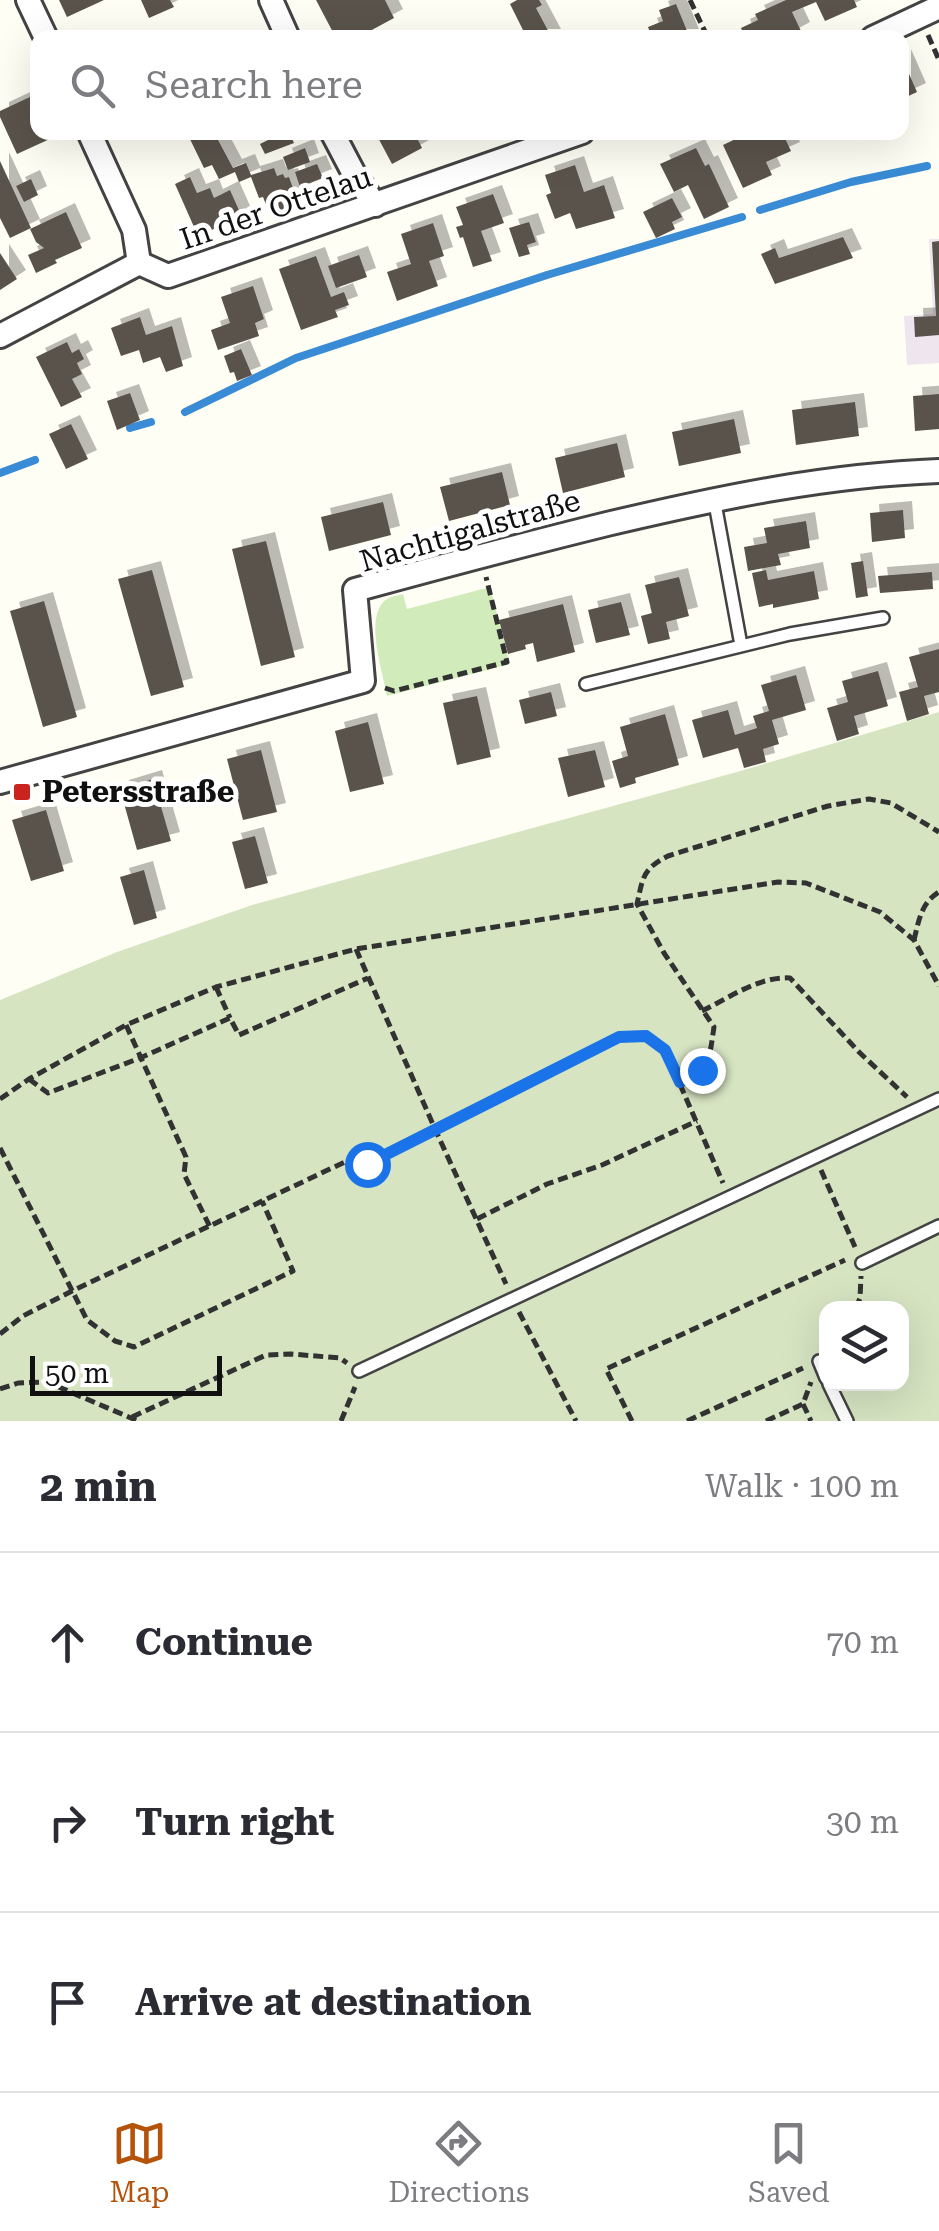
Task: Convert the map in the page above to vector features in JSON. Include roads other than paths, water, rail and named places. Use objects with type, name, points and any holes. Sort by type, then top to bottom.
[{"type":"street","points":[[28,0],[42,30]]},
{"type":"street","points":[[271,0],[284,30]]},
{"type":"street","points":[[890,30],[939,7]]},
{"type":"street","points":[[0,336],[139,263],[134,230],[93,140]]},
{"type":"street","points":[[336,140],[375,205]]},
{"type":"street","name":"In der Ottelau","points":[[139,263],[168,276],[559,140]]},
{"type":"street","name":"Nachtigalstraße","points":[[0,782],[363,681],[355,590],[714,498],[886,473],[939,471]]},
{"type":"lane","points":[[714,498],[742,645]]},
{"type":"lane","points":[[586,684],[790,634],[883,618]]},
{"type":"lane","points":[[359,1371],[939,1100]]},
{"type":"lane","points":[[862,1263],[939,1226]]},
{"type":"lane","points":[[832,1391],[846,1421]]},
{"type":"waterway","points":[[760,210],[851,182],[927,166]]},
{"type":"waterway","points":[[185,412],[296,358],[547,275],[742,217]]},
{"type":"waterway","points":[[130,428],[151,422]]},
{"type":"waterway","points":[[0,473],[35,460]]},
{"type":"place","name":"Petersstraße","points":[[22,792]]}]
